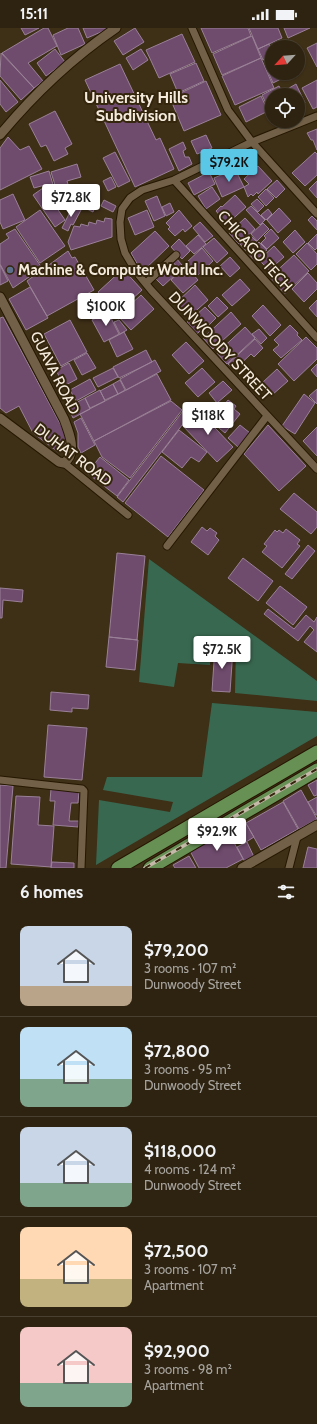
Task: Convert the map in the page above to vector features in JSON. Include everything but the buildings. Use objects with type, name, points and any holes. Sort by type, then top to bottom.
[{"type":"highway","points":[[118,868],[317,752]]},
{"type":"highway","points":[[150,868],[317,770]]},
{"type":"street","points":[[0,135],[55,76],[82,52],[116,28]]},
{"type":"street","points":[[192,28],[227,108],[252,142],[317,214]]},
{"type":"street","name":"DUNWOODY STREET","points":[[317,116],[252,142],[174,180],[142,190],[130,198],[122,209],[120,222],[120,239],[137,273],[317,469]]},
{"type":"street","name":"CHICAGO TECH","points":[[174,180],[317,338]]},
{"type":"street","points":[[146,283],[176,255]]},
{"type":"street","name":"GUAVA ROAD","points":[[0,297],[64,419],[71,440],[71,451],[68,460],[64,463]]},
{"type":"street","points":[[167,546],[267,416]]},
{"type":"street","name":"DUHAT ROAD","points":[[0,418],[59,462],[64,463],[128,515]]},
{"type":"street","points":[[0,780],[82,789],[84,791],[81,868]]},
{"type":"street","points":[[242,868],[317,825]]},
{"type":"street","points":[[289,868],[297,836]]},
{"type":"green space","points":[[149,559],[317,681],[317,701],[235,693],[236,645],[211,644],[210,665],[178,663],[174,687],[139,682]]},
{"type":"green space","points":[[212,703],[317,712],[317,736],[96,865],[99,800],[170,812],[173,802],[103,790],[107,777],[202,777]]},
{"type":"railway","points":[[145,868],[317,769]]},
{"type":"place","name":"Machine & Computer World Inc.","points":[[10,270]]},
{"type":"district","name":"University Hills Subdivision","points":[[136,106]]}]
